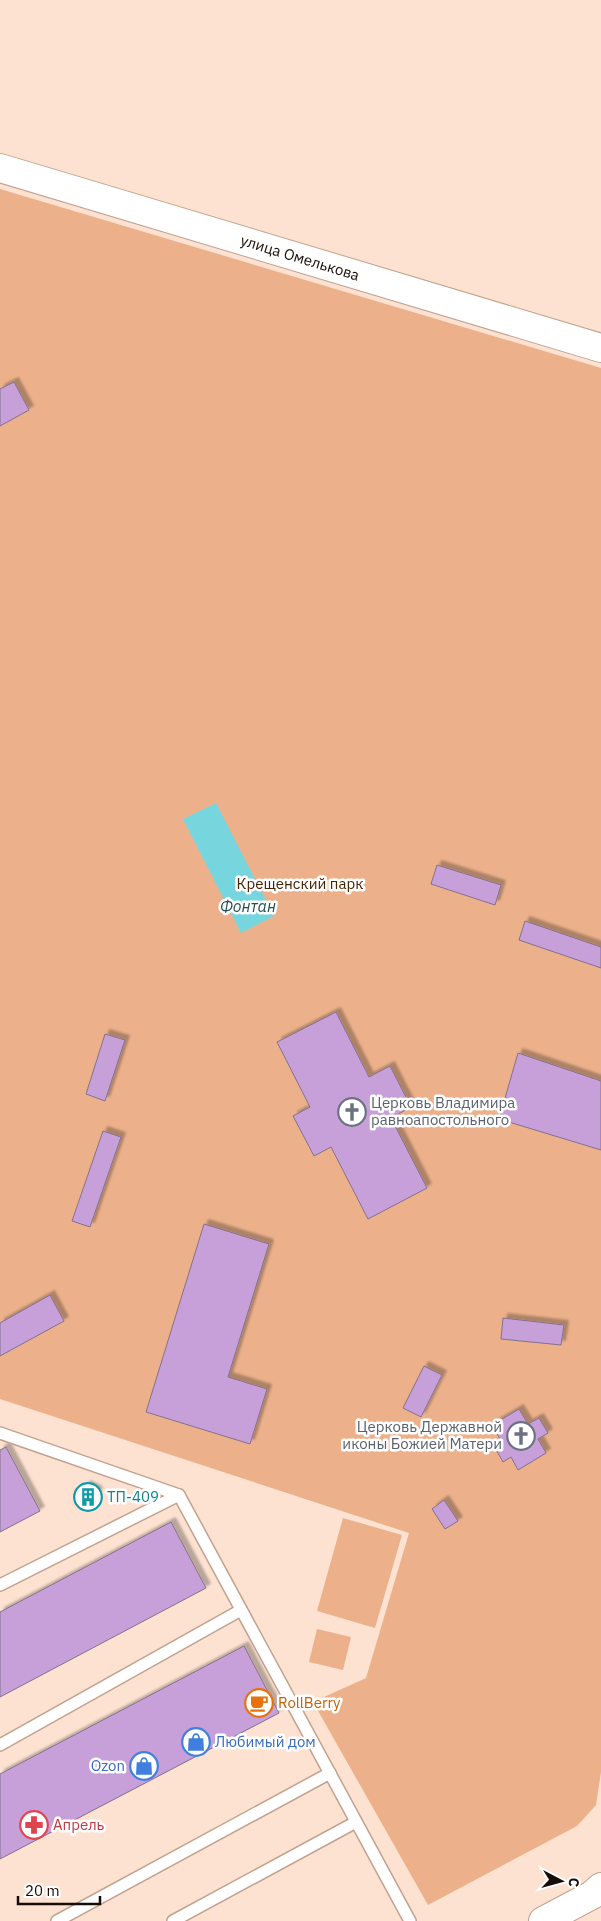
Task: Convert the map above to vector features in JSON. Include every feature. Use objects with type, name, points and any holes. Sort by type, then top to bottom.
[{"type":"street","name":"улица Омелькова","points":[[0,168],[601,348]]},
{"type":"street","points":[[544,1921],[596,1891]]},
{"type":"lane","points":[[0,1433],[179,1495],[410,1921]]},
{"type":"lane","points":[[0,1584],[179,1495]]},
{"type":"lane","points":[[0,1745],[241,1610]]},
{"type":"lane","points":[[57,1921],[330,1773]]},
{"type":"lane","points":[[173,1921],[356,1822]]},
{"type":"green space","name":"Крещенский парк","points":[[0,189],[601,368],[601,1772],[596,1805],[577,1826],[428,1905],[313,1702],[366,1678],[409,1533],[0,1399]]},
{"type":"green space","points":[[343,1518],[402,1535],[375,1628],[317,1611]]},
{"type":"green space","points":[[317,1629],[351,1637],[343,1670],[309,1662]]},
{"type":"water","name":"Фонтан","points":[[216,803],[274,916],[241,933],[183,819]]},
{"type":"building","points":[[14,382],[29,410],[0,426],[0,389]]},
{"type":"building","points":[[437,865],[501,885],[495,905],[431,884]]},
{"type":"building","points":[[525,921],[601,947],[601,968],[519,940]]},
{"type":"building","name":"Церковь Владимира равноапостольного","points":[[336,1012],[369,1077],[390,1066],[411,1107],[391,1118],[427,1188],[368,1219],[331,1147],[314,1156],[293,1116],[310,1107],[277,1042]]},
{"type":"building","points":[[105,1034],[125,1040],[105,1101],[86,1094]]},
{"type":"building","points":[[518,1053],[601,1081],[601,1150],[499,1119]]},
{"type":"building","points":[[103,1131],[121,1137],[90,1227],[72,1221]]},
{"type":"building","points":[[204,1224],[269,1244],[228,1377],[267,1389],[250,1444],[146,1412]]},
{"type":"building","points":[[50,1295],[64,1321],[0,1356],[0,1323]]},
{"type":"building","points":[[503,1318],[564,1325],[561,1345],[501,1339]]},
{"type":"building","points":[[424,1366],[442,1375],[421,1417],[403,1408]]},
{"type":"building","name":"Церковь Державной иконы Божией Матери","points":[[519,1409],[528,1424],[539,1418],[548,1433],[538,1439],[546,1453],[518,1470],[511,1457],[503,1462],[494,1446],[501,1441],[492,1425]]},
{"type":"building","points":[[6,1447],[40,1511],[0,1532],[0,1450]]},
{"type":"building","name":"ТП-409","points":[[86,1485],[98,1491],[89,1509],[77,1503]]},
{"type":"building","points":[[444,1500],[458,1521],[445,1529],[432,1509]]},
{"type":"building","points":[[171,1522],[206,1588],[0,1697],[0,1612]]},
{"type":"building","points":[[244,1646],[279,1713],[0,1859],[0,1774]]},
{"type":"place","name":"Церковь Владимира равноапостольного","points":[[352,1112]]},
{"type":"place","name":"Церковь Державной иконы Божией Матери","points":[[521,1436]]},
{"type":"place","name":"ТП-409","points":[[88,1497]]},
{"type":"place","name":"RollBerry","points":[[259,1703]]},
{"type":"place","name":"Любимый дом","points":[[196,1742]]},
{"type":"place","name":"Ozon","points":[[144,1766]]},
{"type":"place","name":"Апрель","points":[[34,1825]]}]
